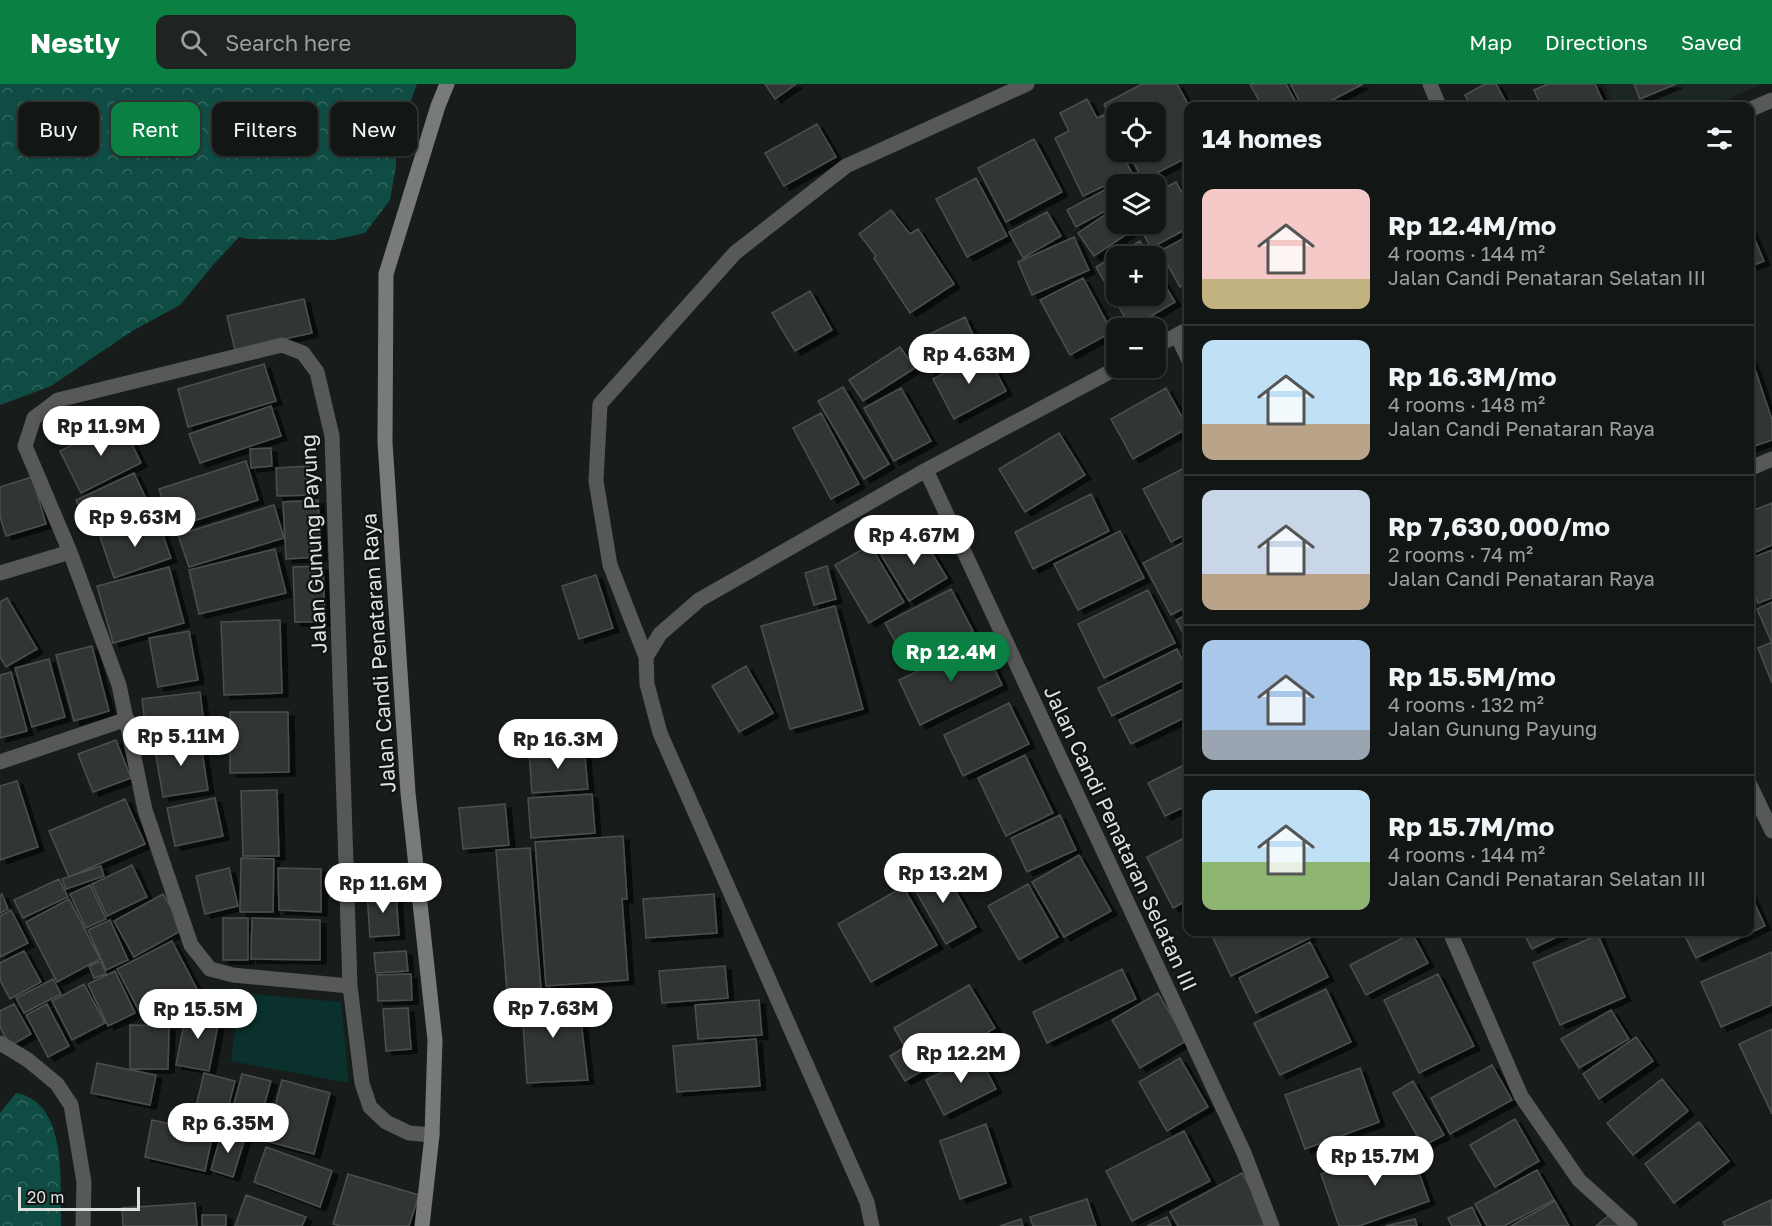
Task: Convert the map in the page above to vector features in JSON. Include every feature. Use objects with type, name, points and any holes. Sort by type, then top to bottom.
[{"type":"main road","name":"Jalan Candi Penataran Raya","points":[[422,1226],[432,1135],[435,1040],[408,793],[385,442],[386,273],[438,106],[447,84]]},
{"type":"street","points":[[872,1226],[867,1202],[660,733],[647,684],[646,657],[610,566],[596,482],[600,404],[735,253],[846,166],[1027,84]]},
{"type":"street","points":[[1430,84],[1437,102]]},
{"type":"street","points":[[1754,108],[1772,100]]},
{"type":"street","points":[[1166,341],[1183,332]]},
{"type":"street","name":"Jalan Gunung Payung","points":[[350,986],[233,975],[210,969],[191,945],[149,821],[119,686],[70,552],[25,446],[34,418],[58,400],[282,345],[303,353],[317,372],[332,436],[350,986],[362,1083],[370,1107],[386,1122],[406,1132],[432,1135]]},
{"type":"street","points":[[646,657],[660,634],[699,600],[926,471],[1106,374]]},
{"type":"street","points":[[1754,467],[1772,459]]},
{"type":"street","name":"Jalan Candi Penataran Selatan III","points":[[926,471],[1239,1142],[1272,1226]]},
{"type":"street","points":[[0,573],[70,552]]},
{"type":"street","points":[[0,762],[127,719]]},
{"type":"street","points":[[1754,793],[1772,831]]},
{"type":"street","points":[[1452,936],[1521,1096],[1579,1180],[1630,1226]]},
{"type":"street","points":[[0,1043],[28,1060],[57,1084],[71,1105],[84,1182],[83,1226]]},
{"type":"shaded area","points":[[1605,84],[1763,84],[1720,102],[1612,102]]},
{"type":"green space","points":[[0,84],[417,84],[410,102],[330,102],[330,156],[396,156],[390,200],[365,233],[333,240],[239,237],[180,305],[132,331],[51,386],[0,405]]},
{"type":"green space","points":[[240,993],[341,1002],[349,1083],[231,1061]]},
{"type":"green space","points":[[16,1093],[33,1100],[45,1112],[53,1128],[60,1169],[61,1226],[0,1226],[0,1113]]},
{"type":"building","points":[[765,84],[796,84],[775,99]]},
{"type":"building","points":[[1142,84],[1177,84],[1187,102],[1184,102],[1184,159],[1155,174],[1140,174],[1133,162],[1166,162],[1166,102],[1108,102]]},
{"type":"building","points":[[1250,84],[1286,84],[1296,102],[1260,102]]},
{"type":"building","points":[[1363,84],[1329,102],[1300,102],[1291,85]]},
{"type":"building","points":[[1485,84],[1496,84],[1506,102],[1469,102],[1465,95]]},
{"type":"building","points":[[1548,84],[1595,84],[1603,102],[1539,102],[1534,90]]},
{"type":"building","points":[[1634,84],[1676,84],[1640,99]]},
{"type":"building","points":[[1087,99],[1097,118],[1103,115],[1106,121],[1106,162],[1126,162],[1132,173],[1106,174],[1106,185],[1083,196],[1055,138],[1069,131],[1060,113]]},
{"type":"building","points":[[817,124],[836,157],[784,186],[765,153]]},
{"type":"building","points":[[1034,139],[1062,192],[1006,222],[978,168]]},
{"type":"building","points":[[976,178],[1007,236],[967,257],[936,199]]},
{"type":"building","points":[[1176,182],[1184,196],[1184,230],[1155,246],[1150,246],[1143,234],[1166,234],[1166,187]]},
{"type":"building","points":[[1106,189],[1106,210],[1076,227],[1067,210]]},
{"type":"building","points":[[891,210],[910,234],[918,229],[954,284],[910,313],[874,258],[876,256],[859,234]]},
{"type":"building","points":[[1047,212],[1061,236],[1023,258],[1009,232]]},
{"type":"building","points":[[1106,214],[1106,234],[1127,234],[1094,256],[1078,233]]},
{"type":"building","points":[[1074,237],[1089,270],[1032,295],[1018,262]]},
{"type":"building","points":[[1184,238],[1184,285],[1180,287],[1166,262],[1166,248]]},
{"type":"building","points":[[1754,238],[1764,261],[1754,265]]},
{"type":"building","points":[[1140,241],[1143,246],[1132,246]]},
{"type":"building","points":[[1106,261],[1106,284],[1096,267]]},
{"type":"building","points":[[1083,278],[1106,321],[1106,335],[1070,355],[1040,300]]},
{"type":"building","points":[[1166,287],[1175,302],[1148,318],[1125,318],[1118,306],[1166,306]]},
{"type":"building","points":[[810,291],[832,330],[795,351],[772,313]]},
{"type":"building","points":[[304,299],[312,333],[235,350],[227,316]]},
{"type":"building","points":[[965,317],[979,348],[930,372],[915,341]]},
{"type":"building","points":[[900,347],[915,368],[863,401],[849,380]]},
{"type":"building","points":[[985,351],[1006,391],[954,419],[933,379]]},
{"type":"building","points":[[264,364],[276,401],[188,427],[178,389]]},
{"type":"building","points":[[1756,372],[1772,420],[1772,440],[1754,446],[1754,373]]},
{"type":"building","points":[[843,387],[889,464],[864,479],[818,401]]},
{"type":"building","points":[[901,388],[931,441],[894,461],[864,408]]},
{"type":"building","points":[[1166,388],[1184,421],[1184,430],[1133,459],[1111,419]]},
{"type":"building","points":[[271,406],[281,436],[200,463],[189,434]]},
{"type":"building","points":[[821,413],[859,484],[831,499],[793,428]]},
{"type":"building","points":[[121,421],[141,463],[81,493],[60,451]]},
{"type":"building","points":[[1059,433],[1085,475],[1025,512],[999,469]]},
{"type":"building","points":[[271,448],[272,466],[251,468],[250,449]]},
{"type":"building","points":[[246,461],[258,500],[172,528],[159,489]]},
{"type":"building","points":[[309,466],[311,495],[277,496],[276,468]]},
{"type":"building","points":[[1184,468],[1184,535],[1171,542],[1143,489]]},
{"type":"building","points":[[134,473],[147,501],[89,529],[76,500]]},
{"type":"building","points":[[32,477],[46,524],[6,536],[0,517],[0,487]]},
{"type":"building","points":[[1091,494],[1109,531],[1033,569],[1015,532]]},
{"type":"building","points":[[318,500],[321,557],[286,559],[283,502]]},
{"type":"building","points":[[1772,503],[1772,545],[1754,553],[1754,510]]},
{"type":"building","points":[[274,505],[284,538],[189,567],[178,535]]},
{"type":"building","points":[[157,518],[171,558],[114,578],[100,537]]},
{"type":"building","points":[[1120,531],[1144,578],[1078,610],[1054,564]]},
{"type":"building","points":[[919,532],[947,578],[909,601],[881,555]]},
{"type":"building","points":[[1184,542],[1184,608],[1171,615],[1143,563]]},
{"type":"building","points":[[870,545],[904,602],[869,623],[835,565]]},
{"type":"building","points":[[275,549],[286,593],[199,614],[189,570]]},
{"type":"building","points":[[1772,550],[1772,598],[1758,603],[1754,593],[1754,557]]},
{"type":"building","points":[[323,566],[325,622],[295,622],[293,567]]},
{"type":"building","points":[[827,566],[836,599],[814,605],[805,573]]},
{"type":"building","points":[[169,567],[184,623],[113,643],[97,586]]},
{"type":"building","points":[[596,575],[613,628],[579,639],[562,586]]},
{"type":"building","points":[[951,589],[973,631],[908,665],[885,623]]},
{"type":"building","points":[[1148,590],[1175,643],[1104,678],[1078,624]]},
{"type":"building","points":[[7,598],[37,649],[6,667],[0,657],[0,602]]},
{"type":"building","points":[[1772,602],[1772,641],[1771,641],[1757,609]]},
{"type":"building","points":[[835,606],[863,709],[790,729],[761,626]]},
{"type":"building","points":[[1184,616],[1184,635],[1176,620]]},
{"type":"building","points":[[280,620],[282,693],[224,695],[221,622]]},
{"type":"building","points":[[189,631],[198,680],[158,687],[149,638]]},
{"type":"building","points":[[981,640],[1002,685],[920,725],[899,680]]},
{"type":"building","points":[[1772,642],[1772,683],[1758,648]]},
{"type":"building","points":[[92,646],[109,711],[74,721],[56,655]]},
{"type":"building","points":[[1177,649],[1184,663],[1184,680],[1112,716],[1098,688]]},
{"type":"building","points":[[49,659],[65,717],[32,727],[15,668]]},
{"type":"building","points":[[746,666],[773,713],[739,732],[712,686]]},
{"type":"building","points":[[11,672],[27,731],[0,738],[0,675]]},
{"type":"building","points":[[1184,689],[1184,718],[1131,744],[1119,720]]},
{"type":"building","points":[[200,692],[204,724],[146,732],[142,699]]},
{"type":"building","points":[[1009,703],[1029,744],[963,776],[944,735]]},
{"type":"building","points":[[230,712],[288,712],[289,772],[230,773]]},
{"type":"building","points":[[200,738],[208,790],[163,797],[154,744]]},
{"type":"building","points":[[116,740],[131,778],[93,792],[78,754]]},
{"type":"building","points":[[584,746],[588,789],[532,793],[529,751]]},
{"type":"building","points":[[1025,755],[1053,813],[1006,836],[978,778]]},
{"type":"building","points":[[1184,765],[1184,807],[1165,816],[1148,783]]},
{"type":"building","points":[[17,781],[38,847],[0,860],[0,786]]},
{"type":"building","points":[[277,790],[279,856],[243,856],[241,791]]},
{"type":"building","points":[[592,794],[595,833],[531,838],[528,798]]},
{"type":"building","points":[[215,798],[223,836],[175,846],[167,808]]},
{"type":"building","points":[[125,799],[145,844],[69,877],[49,831]]},
{"type":"building","points":[[505,804],[509,845],[463,849],[459,808]]},
{"type":"building","points":[[1060,815],[1076,850],[1027,872],[1011,838]]},
{"type":"building","points":[[623,836],[627,899],[622,899],[628,980],[546,986],[535,842]]},
{"type":"building","points":[[1184,838],[1184,902],[1173,908],[1147,857]]},
{"type":"building","points":[[530,848],[541,989],[507,992],[496,850]]},
{"type":"building","points":[[1079,855],[1111,911],[1064,937],[1032,882]]},
{"type":"building","points":[[241,858],[274,859],[273,912],[240,912]]},
{"type":"building","points":[[940,864],[976,927],[946,944],[910,881]]},
{"type":"building","points":[[132,865],[147,897],[107,916],[92,884]]},
{"type":"building","points":[[101,866],[104,876],[66,889],[62,879]]},
{"type":"building","points":[[229,868],[238,906],[205,914],[196,876]]},
{"type":"building","points":[[278,868],[321,869],[321,912],[279,910]]},
{"type":"building","points":[[59,879],[68,897],[23,918],[14,900]]},
{"type":"building","points":[[1028,884],[1058,937],[1019,960],[988,906]]},
{"type":"building","points":[[90,885],[106,919],[86,928],[70,894]]},
{"type":"building","points":[[903,887],[937,945],[871,982],[838,924]]},
{"type":"building","points":[[396,892],[399,935],[370,937],[367,894]]},
{"type":"building","points":[[2,894],[8,909],[0,913],[0,895]]},
{"type":"building","points":[[163,894],[184,929],[134,957],[114,921]]},
{"type":"building","points":[[714,894],[717,933],[646,938],[643,899]]},
{"type":"building","points":[[69,899],[100,959],[57,982],[26,922]]},
{"type":"building","points":[[1754,902],[1765,926],[1754,931]]},
{"type":"building","points":[[11,910],[28,943],[0,957],[0,916]]},
{"type":"building","points":[[223,918],[248,918],[248,960],[223,960]]},
{"type":"building","points":[[252,918],[320,920],[320,960],[251,959]]},
{"type":"building","points":[[110,920],[128,960],[106,970],[88,930]]},
{"type":"building","points":[[1218,936],[1309,936],[1310,938],[1231,976],[1213,938]]},
{"type":"building","points":[[1406,936],[1414,936],[1428,963],[1366,995],[1350,965]]},
{"type":"building","points":[[1525,936],[1559,936],[1532,949]]},
{"type":"building","points":[[1598,936],[1625,997],[1560,1025],[1533,963]]},
{"type":"building","points":[[1685,936],[1743,936],[1696,958]]},
{"type":"building","points":[[172,941],[199,993],[145,1022],[117,969]]},
{"type":"building","points":[[1310,942],[1328,977],[1256,1013],[1239,978]]},
{"type":"building","points":[[24,951],[41,982],[10,999],[0,980],[0,963]]},
{"type":"building","points":[[406,951],[408,971],[376,973],[374,953]]},
{"type":"building","points":[[1772,952],[1772,1005],[1721,1027],[1701,982]]},
{"type":"building","points":[[101,961],[106,974],[94,978],[89,966]]},
{"type":"building","points":[[725,966],[728,998],[662,1003],[659,971]]},
{"type":"building","points":[[1122,969],[1136,999],[1047,1043],[1033,1012]]},
{"type":"building","points":[[115,971],[135,1013],[108,1026],[88,984]]},
{"type":"building","points":[[411,974],[412,1000],[378,1001],[377,975]]},
{"type":"building","points":[[1438,974],[1474,1046],[1419,1073],[1384,1000]]},
{"type":"building","points":[[53,979],[61,994],[24,1013],[16,998]]},
{"type":"building","points":[[84,984],[105,1023],[72,1040],[52,1001]]},
{"type":"building","points":[[969,985],[995,1028],[905,1081],[890,1056],[905,1047],[894,1028]]},
{"type":"building","points":[[1326,989],[1351,1042],[1280,1075],[1254,1023]]},
{"type":"building","points":[[1158,993],[1186,1041],[1140,1068],[1112,1020]]},
{"type":"building","points":[[521,994],[578,996],[588,1080],[527,1083]]},
{"type":"building","points":[[759,1000],[762,1035],[698,1039],[695,1005]]},
{"type":"building","points":[[14,1004],[31,1034],[10,1046],[0,1027],[0,1011]]},
{"type":"building","points":[[47,1004],[69,1046],[48,1057],[26,1015]]},
{"type":"building","points":[[187,1008],[220,1015],[209,1071],[176,1065]]},
{"type":"building","points":[[408,1008],[411,1049],[386,1051],[383,1009]]},
{"type":"building","points":[[1611,1010],[1629,1039],[1579,1068],[1561,1039]]},
{"type":"building","points":[[130,1025],[169,1026],[168,1069],[130,1069]]},
{"type":"building","points":[[1772,1029],[1772,1114],[1739,1044]]},
{"type":"building","points":[[1636,1037],[1653,1061],[1599,1099],[1583,1074]]},
{"type":"building","points":[[756,1039],[760,1086],[677,1092],[673,1046]]},
{"type":"building","points":[[978,1054],[996,1089],[944,1115],[926,1080]]},
{"type":"building","points":[[1180,1058],[1208,1107],[1167,1131],[1139,1082]]},
{"type":"building","points":[[97,1063],[156,1075],[150,1105],[91,1093]]},
{"type":"building","points":[[1492,1065],[1512,1100],[1450,1134],[1431,1098]]},
{"type":"building","points":[[1360,1068],[1379,1122],[1305,1149],[1285,1095]]},
{"type":"building","points":[[204,1073],[235,1081],[222,1131],[192,1123]]},
{"type":"building","points":[[242,1074],[271,1081],[255,1138],[227,1130]]},
{"type":"building","points":[[1662,1079],[1688,1111],[1633,1155],[1607,1123]]},
{"type":"building","points":[[282,1080],[330,1093],[314,1154],[266,1141]]},
{"type":"building","points":[[1413,1081],[1444,1135],[1423,1146],[1393,1093]]},
{"type":"building","points":[[1515,1119],[1539,1161],[1495,1187],[1470,1145]]},
{"type":"building","points":[[152,1120],[213,1133],[205,1171],[145,1157]]},
{"type":"building","points":[[1699,1122],[1729,1161],[1674,1203],[1645,1164]]},
{"type":"building","points":[[986,1124],[1006,1183],[960,1199],[940,1141]]},
{"type":"building","points":[[222,1131],[245,1138],[233,1177],[211,1170]]},
{"type":"building","points":[[1184,1131],[1210,1181],[1132,1221],[1106,1171]]},
{"type":"building","points":[[1409,1144],[1429,1201],[1359,1226],[1339,1226],[1321,1174]]},
{"type":"building","points":[[266,1147],[332,1171],[320,1207],[254,1182]]},
{"type":"building","points":[[1537,1170],[1554,1200],[1504,1226],[1487,1226],[1475,1204]]},
{"type":"building","points":[[1242,1173],[1269,1222],[1262,1226],[1178,1226],[1170,1212]]},
{"type":"building","points":[[348,1174],[419,1195],[409,1226],[333,1224]]},
{"type":"building","points":[[246,1195],[306,1217],[302,1226],[235,1226]]},
{"type":"building","points":[[1087,1199],[1096,1226],[1033,1226],[1030,1217]]},
{"type":"building","points":[[1771,1200],[1772,1226],[1725,1226],[1723,1222]]},
{"type":"building","points":[[1555,1201],[1569,1226],[1511,1226]]},
{"type":"building","points":[[195,1203],[197,1226],[123,1226],[122,1208]]},
{"type":"building","points":[[1472,1207],[1481,1226],[1452,1226],[1448,1218]]},
{"type":"building","points":[[1613,1212],[1624,1226],[1596,1226]]},
{"type":"building","points":[[202,1215],[226,1215],[226,1226],[202,1226]]},
{"type":"building","points":[[1167,1217],[1171,1226],[1147,1226]]},
{"type":"building","points":[[1021,1219],[1023,1226],[1000,1226]]},
{"type":"building","points":[[1415,1219],[1417,1226],[1386,1226]]}]
